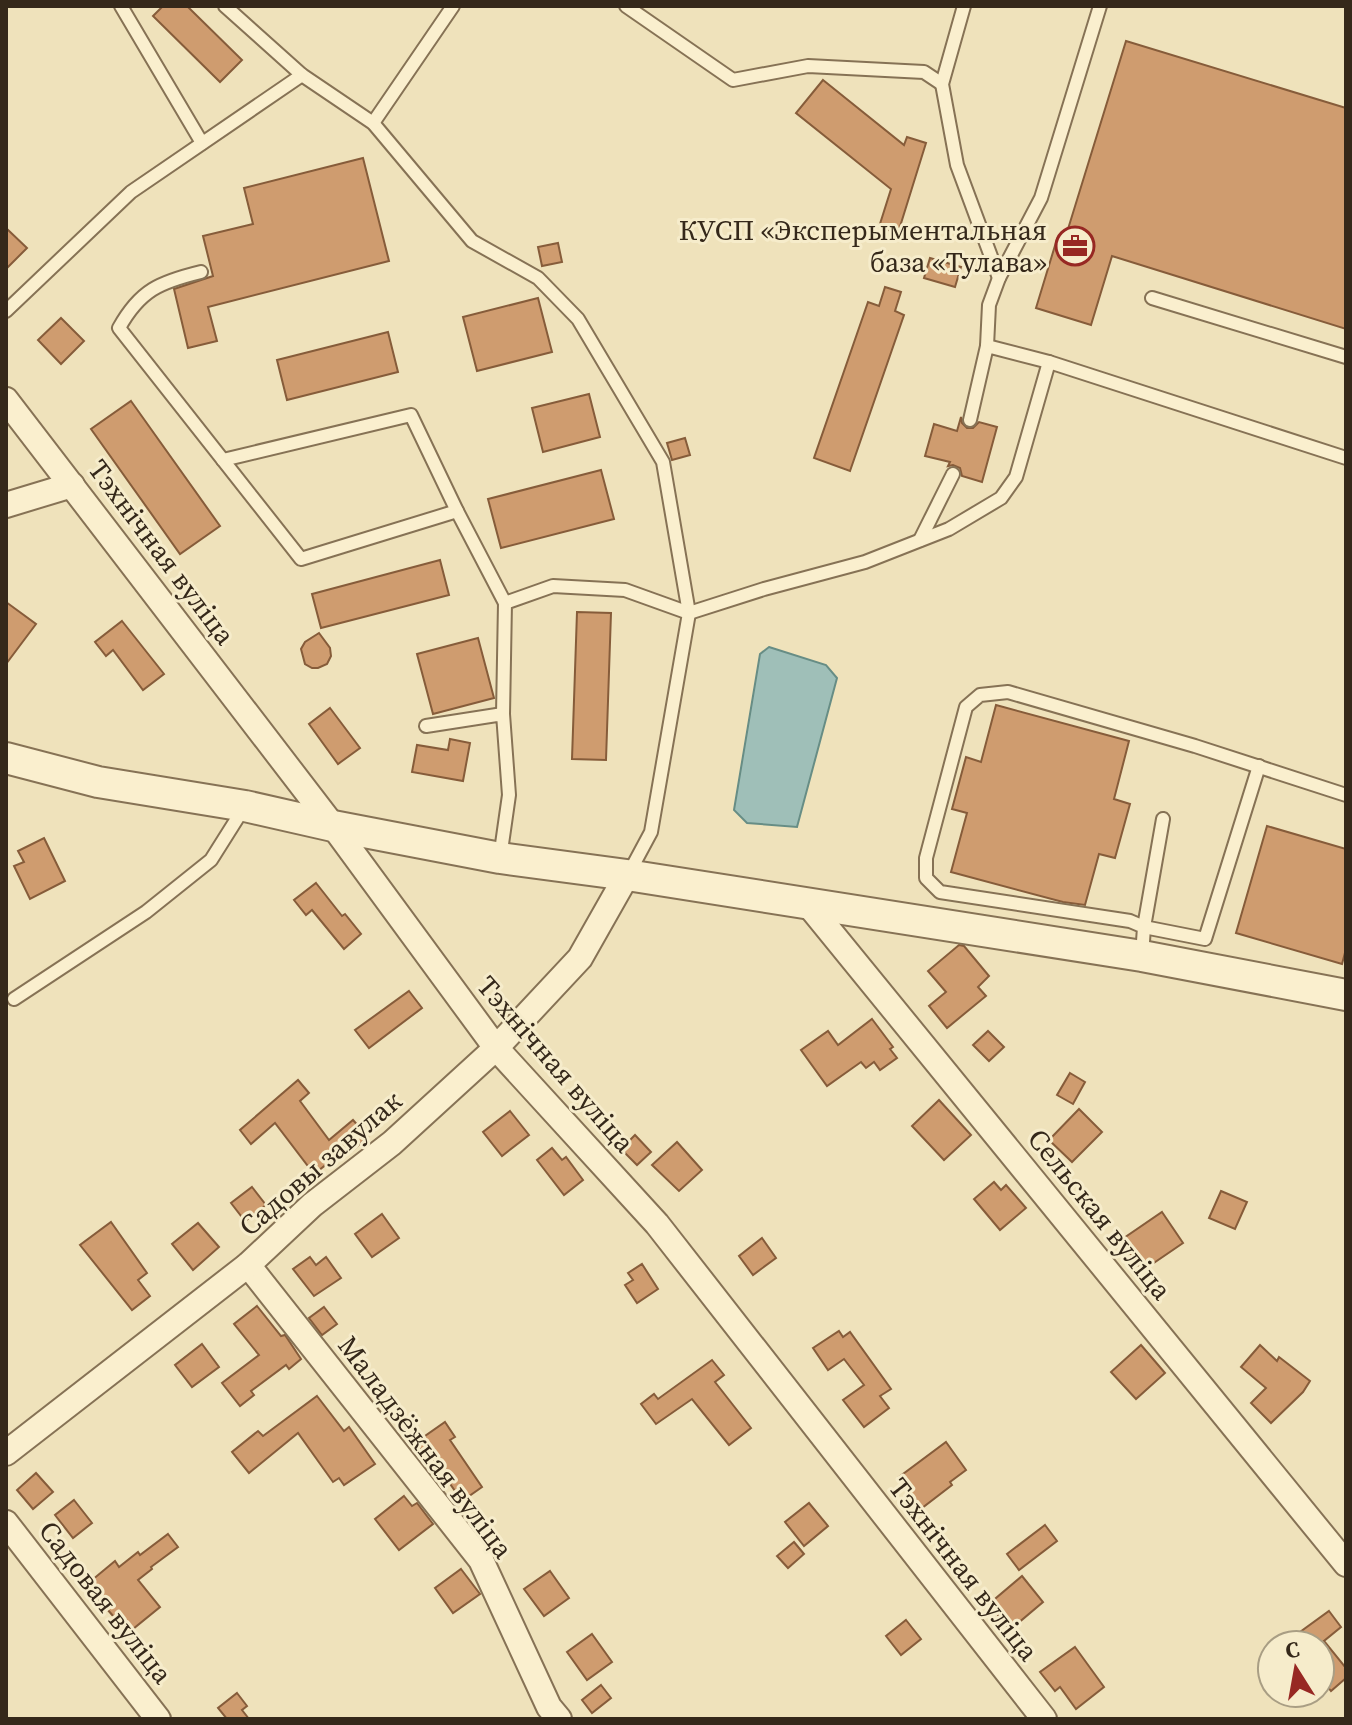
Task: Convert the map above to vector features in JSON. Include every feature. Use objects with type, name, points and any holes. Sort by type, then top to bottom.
[{"type":"street","name":"Тэхнічная вуліца","points":[[6,400],[333,826],[496,1048],[657,1224],[1044,1719]]},
{"type":"street","points":[[6,505],[72,485]]},
{"type":"street","points":[[6,758],[98,782],[245,806],[500,858],[807,903],[1143,942],[1346,995]]},
{"type":"street","name":"Садовы завулак","points":[[6,1453],[248,1265],[312,1205],[392,1143],[496,1048],[580,958],[627,875]]},
{"type":"street","name":"Сельская вуліца","points":[[807,903],[1346,1564]]},
{"type":"street","name":"Маладзёжная вуліца","points":[[248,1265],[481,1560],[549,1707],[559,1719]]},
{"type":"street","name":"Садовая вуліца","points":[[6,1523],[158,1719]]},
{"type":"lane","points":[[121,6],[202,143]]},
{"type":"lane","points":[[225,6],[302,75],[373,123],[472,241],[538,278],[578,319],[663,462],[689,613],[651,832],[627,875]]},
{"type":"lane","points":[[373,123],[453,6]]},
{"type":"lane","points":[[626,6],[733,80],[808,66],[924,72],[942,84]]},
{"type":"lane","points":[[964,6],[942,84],[957,165],[999,278]]},
{"type":"lane","points":[[970,420],[987,346],[989,305],[999,278],[1041,198],[1100,6]]},
{"type":"lane","points":[[6,311],[131,192],[302,75]]},
{"type":"lane","points":[[201,272],[167,280],[131,306],[119,328],[301,559],[457,511]]},
{"type":"lane","points":[[1152,298],[1346,357]]},
{"type":"lane","points":[[987,346],[1049,362],[1346,458]]},
{"type":"lane","points":[[505,603],[553,586],[625,590],[689,613],[865,562],[949,529],[1001,498],[1016,477],[1049,362]]},
{"type":"lane","points":[[223,460],[411,415],[505,603],[503,714],[509,795],[500,858]]},
{"type":"lane","points":[[920,540],[953,474]]},
{"type":"lane","points":[[1143,942],[1130,921],[940,892],[926,878],[926,858],[966,707],[980,695],[1008,692],[1346,795]]},
{"type":"lane","points":[[426,726],[503,714]]},
{"type":"lane","points":[[1143,942],[1205,939],[1259,766]]},
{"type":"lane","points":[[14,999],[146,912],[211,860],[245,806]]},
{"type":"lane","points":[[1143,942],[1163,819]]},
{"type":"water","points":[[769,647],[826,665],[837,678],[797,827],[747,823],[734,810],[760,654]]},
{"type":"building","points":[[163,6],[187,6],[242,60],[220,82],[153,16]]},
{"type":"building","points":[[1126,41],[1346,108],[1346,329],[1112,256],[1091,325],[1036,308],[1057,239],[1064,242]]},
{"type":"building","points":[[823,80],[904,145],[907,137],[926,143],[898,233],[879,227],[891,189],[796,113]]},
{"type":"building","points":[[363,158],[389,261],[208,307],[217,341],[188,348],[174,289],[213,276],[203,236],[253,224],[244,188]]},
{"type":"building","points":[[6,228],[27,248],[6,269]]},
{"type":"building","points":[[558,243],[562,262],[542,266],[538,247]]},
{"type":"building","points":[[930,258],[961,267],[955,287],[924,278]]},
{"type":"building","points":[[885,287],[901,292],[895,311],[904,315],[850,471],[814,458],[868,302],[879,306]]},
{"type":"building","points":[[538,298],[552,352],[477,371],[463,317]]},
{"type":"building","points":[[61,318],[84,341],[61,364],[38,340]]},
{"type":"building","points":[[388,332],[398,372],[287,400],[277,360]]},
{"type":"building","points":[[589,394],[600,437],[543,452],[532,408]]},
{"type":"building","points":[[131,401],[220,526],[180,554],[91,429]]},
{"type":"building","points":[[961,417],[967,428],[973,428],[979,422],[997,427],[982,482],[962,476],[960,468],[948,466],[950,462],[925,456],[934,424],[957,431]]},
{"type":"building","points":[[685,438],[690,455],[672,460],[667,443]]},
{"type":"building","points":[[601,470],[614,519],[501,548],[488,499]]},
{"type":"building","points":[[440,560],[449,595],[321,628],[312,594]]},
{"type":"building","points":[[6,602],[36,624],[6,664]]},
{"type":"building","points":[[577,612],[611,613],[606,760],[572,759]]},
{"type":"building","points":[[122,621],[164,674],[143,690],[113,650],[106,656],[95,642]]},
{"type":"building","points":[[319,633],[330,648],[331,656],[327,664],[312,668],[305,664],[301,649],[305,642]]},
{"type":"building","points":[[478,638],[494,698],[433,714],[417,654]]},
{"type":"building","points":[[996,705],[1129,741],[1114,799],[1130,804],[1115,858],[1099,854],[1085,905],[951,872],[967,813],[952,809],[966,757],[981,762]]},
{"type":"building","points":[[330,708],[360,748],[338,764],[309,724]]},
{"type":"building","points":[[450,739],[470,743],[463,781],[412,772],[417,745],[448,750]]},
{"type":"building","points":[[1267,826],[1346,849],[1346,949],[1342,964],[1236,933]]},
{"type":"building","points":[[44,838],[65,881],[30,899],[14,866],[24,862],[18,851]]},
{"type":"building","points":[[316,883],[361,934],[344,949],[312,910],[306,915],[294,900]]},
{"type":"building","points":[[959,945],[964,946],[989,976],[978,987],[986,996],[947,1028],[929,1006],[946,992],[928,971]]},
{"type":"building","points":[[409,991],[422,1008],[369,1048],[355,1030]]},
{"type":"building","points":[[872,1019],[893,1047],[890,1049],[897,1058],[880,1070],[874,1062],[866,1068],[861,1062],[827,1086],[801,1050],[828,1031],[838,1045]]},
{"type":"building","points":[[988,1031],[1004,1047],[989,1061],[973,1045]]},
{"type":"building","points":[[1070,1073],[1085,1082],[1073,1104],[1057,1095]]},
{"type":"building","points":[[298,1080],[309,1093],[300,1101],[329,1140],[353,1120],[368,1137],[353,1150],[350,1146],[314,1174],[275,1123],[251,1144],[240,1130]]},
{"type":"building","points":[[939,1100],[971,1135],[944,1160],[912,1126]]},
{"type":"building","points":[[1079,1109],[1102,1132],[1072,1162],[1049,1140]]},
{"type":"building","points":[[510,1111],[529,1135],[502,1156],[483,1132]]},
{"type":"building","points":[[635,1135],[651,1152],[637,1165],[621,1149]]},
{"type":"building","points":[[677,1142],[702,1170],[679,1191],[652,1165]]},
{"type":"building","points":[[552,1148],[562,1160],[566,1157],[583,1180],[564,1195],[537,1160]]},
{"type":"building","points":[[994,1182],[1001,1190],[1006,1185],[1026,1208],[1000,1230],[974,1199]]},
{"type":"building","points":[[252,1187],[266,1205],[245,1221],[231,1203]]},
{"type":"building","points":[[1221,1191],[1247,1202],[1235,1229],[1209,1218]]},
{"type":"building","points":[[1162,1212],[1183,1243],[1142,1271],[1121,1240]]},
{"type":"building","points":[[382,1214],[399,1238],[372,1257],[355,1234]]},
{"type":"building","points":[[111,1222],[147,1273],[138,1280],[150,1296],[132,1310],[80,1245]]},
{"type":"building","points":[[198,1223],[219,1247],[193,1270],[172,1244]]},
{"type":"building","points":[[762,1238],[776,1258],[753,1275],[739,1256]]},
{"type":"building","points":[[310,1257],[316,1265],[326,1257],[341,1278],[314,1296],[293,1269]]},
{"type":"building","points":[[642,1264],[658,1289],[637,1303],[625,1285],[633,1280],[628,1273]]},
{"type":"building","points":[[257,1306],[281,1336],[285,1335],[301,1359],[289,1369],[286,1365],[251,1391],[254,1395],[240,1406],[222,1383],[259,1355],[234,1324]]},
{"type":"building","points":[[324,1307],[337,1324],[322,1335],[309,1318]]},
{"type":"building","points":[[839,1331],[843,1337],[850,1332],[891,1389],[880,1396],[889,1408],[864,1427],[843,1400],[864,1385],[844,1359],[828,1370],[813,1348]]},
{"type":"building","points":[[202,1344],[219,1367],[192,1387],[175,1365]]},
{"type":"building","points":[[1141,1345],[1165,1373],[1136,1399],[1111,1372]]},
{"type":"building","points":[[1260,1345],[1277,1361],[1279,1357],[1310,1381],[1271,1423],[1251,1403],[1266,1388],[1241,1367]]},
{"type":"building","points":[[712,1360],[724,1375],[715,1382],[751,1428],[729,1445],[692,1399],[656,1424],[641,1404],[654,1394],[658,1399]]},
{"type":"building","points":[[317,1396],[344,1431],[349,1427],[375,1464],[344,1485],[339,1478],[333,1482],[298,1433],[249,1473],[232,1452],[258,1431],[263,1436]]},
{"type":"building","points":[[445,1422],[455,1437],[450,1440],[482,1487],[462,1501],[430,1455],[426,1457],[415,1443]]},
{"type":"building","points":[[946,1442],[966,1470],[922,1508],[899,1477]]},
{"type":"building","points":[[36,1473],[53,1492],[33,1509],[17,1490]]},
{"type":"building","points":[[404,1496],[412,1506],[417,1503],[433,1524],[399,1550],[375,1519]]},
{"type":"building","points":[[74,1500],[92,1523],[73,1538],[55,1515]]},
{"type":"building","points":[[809,1503],[828,1526],[804,1546],[785,1522]]},
{"type":"building","points":[[1045,1525],[1057,1541],[1019,1570],[1007,1554]]},
{"type":"building","points":[[168,1534],[178,1547],[138,1580],[160,1607],[128,1633],[86,1585],[115,1561],[119,1567]]},
{"type":"building","points":[[794,1542],[804,1554],[788,1568],[777,1556]]},
{"type":"building","points":[[461,1569],[480,1594],[453,1613],[435,1588]]},
{"type":"building","points":[[550,1571],[569,1598],[544,1616],[524,1589]]},
{"type":"building","points":[[1022,1576],[1043,1602],[1010,1630],[989,1604]]},
{"type":"building","points":[[1329,1611],[1341,1627],[1336,1631],[1304,1629]]},
{"type":"building","points":[[906,1620],[921,1639],[901,1655],[886,1636]]},
{"type":"building","points":[[592,1634],[612,1662],[587,1680],[567,1652]]},
{"type":"building","points":[[1075,1647],[1104,1687],[1076,1709],[1060,1687],[1055,1691],[1040,1672]]},
{"type":"building","points":[[1336,1656],[1346,1668],[1346,1678],[1336,1687]]},
{"type":"building","points":[[601,1685],[611,1698],[592,1713],[582,1700]]},
{"type":"building","points":[[237,1693],[247,1706],[242,1710],[249,1719],[227,1719],[218,1708]]},
{"type":"place","name":"КУСП «Эксперыментальная база «Тулава»","points":[[1075,246]]}]
